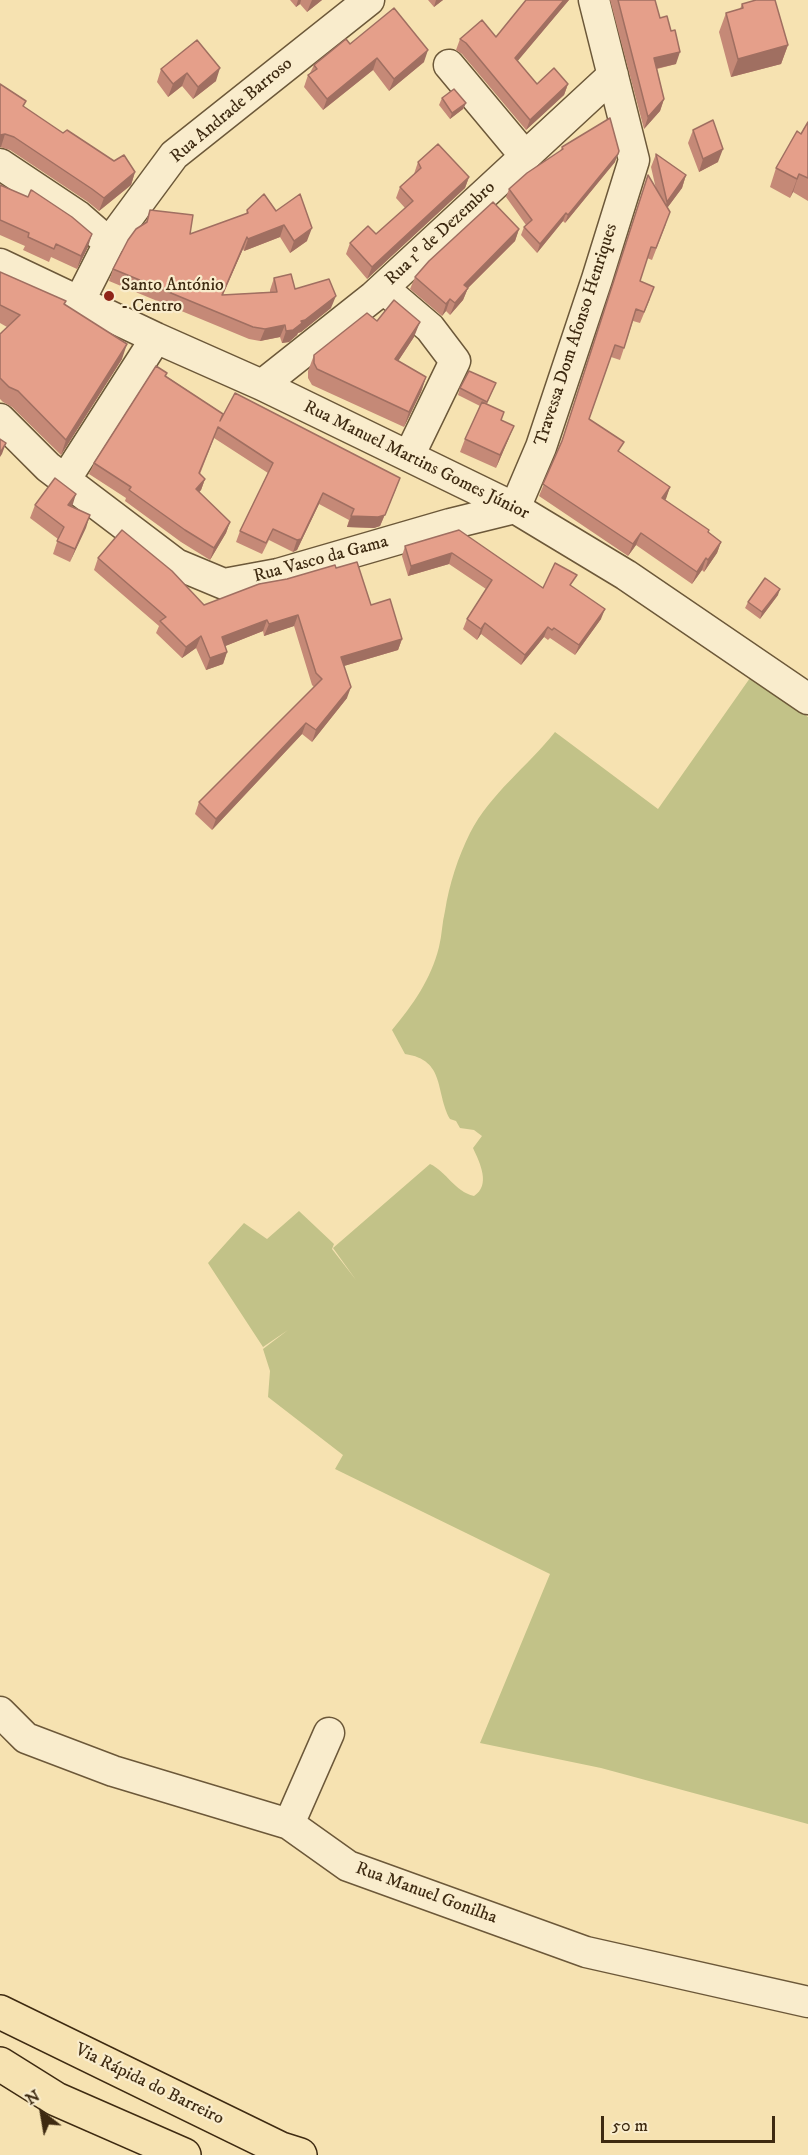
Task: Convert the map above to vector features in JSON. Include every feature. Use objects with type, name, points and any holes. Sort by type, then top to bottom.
[{"type":"highway","name":"Via Rápida do Barreiro","points":[[0,2012],[281,2149],[300,2155]]},
{"type":"highway","points":[[0,2064],[56,2099]]},
{"type":"highway","points":[[0,2073],[184,2155]]},
{"type":"street","name":"Rua Andrade Barroso","points":[[79,302],[109,243],[174,155],[369,0]]},
{"type":"street","points":[[594,0],[613,75]]},
{"type":"street","points":[[449,65],[525,156]]},
{"type":"street","name":"Rua 1º de Dezembro","points":[[262,385],[382,288],[613,75]]},
{"type":"street","name":"Travessa Dom Afonso Henriques","points":[[515,508],[541,447],[634,160],[613,75]]},
{"type":"street","points":[[0,164],[78,216],[109,243]]},
{"type":"street","name":"Rua Manuel Martins Gomes Júnior","points":[[0,264],[262,385],[515,508],[626,574],[808,699]]},
{"type":"street","points":[[382,288],[430,328],[455,361],[409,456]]},
{"type":"street","points":[[65,480],[156,338]]},
{"type":"street","name":"Rua Vasco da Gama","points":[[0,419],[48,467],[176,564],[224,584],[279,574],[450,524],[515,508]]},
{"type":"street","name":"Rua Manuel Gonilha","points":[[0,1712],[26,1738],[113,1771],[289,1824],[348,1866],[586,1952],[808,2002]]},
{"type":"street","points":[[289,1824],[329,1733]]},
{"type":"green space","points":[[750,678],[808,717],[808,1824],[601,1768],[480,1743],[550,1574],[335,1469],[343,1455],[268,1397],[270,1371],[263,1349],[288,1330],[263,1347],[208,1263],[244,1223],[267,1239],[299,1211],[334,1244],[332,1249],[356,1280],[333,1248],[430,1164],[467,1194],[474,1196],[479,1191],[483,1180],[473,1148],[482,1136],[474,1130],[460,1128],[456,1121],[450,1119],[433,1070],[418,1057],[405,1054],[392,1030],[414,1001],[436,959],[452,881],[470,833],[488,805],[555,732],[658,809]]},
{"type":"building","points":[[526,0],[564,0],[515,58],[537,84],[554,68],[568,84],[530,120],[466,43],[460,39],[482,20],[496,37]]},
{"type":"building","points":[[618,0],[655,0],[660,18],[667,16],[671,31],[675,30],[680,52],[654,58],[664,99],[648,117]]},
{"type":"building","points":[[756,0],[775,0],[788,45],[738,59],[726,13],[743,8],[742,4]]},
{"type":"building","points":[[394,8],[428,50],[394,79],[377,58],[327,99],[308,75],[317,69],[314,65],[346,39],[350,44]]},
{"type":"building","points":[[197,40],[220,68],[198,87],[187,73],[173,84],[161,69]]},
{"type":"building","points":[[0,84],[26,101],[23,106],[63,133],[67,130],[114,161],[124,155],[135,172],[104,198],[14,137],[0,135]]},
{"type":"building","points":[[454,89],[466,103],[452,113],[442,98]]},
{"type":"building","points":[[610,118],[618,154],[568,215],[566,213],[540,244],[524,227],[532,220],[509,189],[527,173],[563,149],[562,147]]},
{"type":"building","points":[[713,120],[723,149],[703,159],[693,130]]},
{"type":"building","points":[[808,122],[808,178],[799,174],[797,179],[776,168],[797,131],[801,134]]},
{"type":"building","points":[[438,144],[469,177],[372,267],[350,243],[368,226],[376,234],[413,201],[400,187],[421,168],[418,162]]},
{"type":"building","points":[[656,154],[686,175],[667,202]]},
{"type":"building","points":[[648,175],[670,212],[656,248],[651,247],[640,281],[654,287],[644,312],[636,309],[624,348],[615,345],[589,419],[624,442],[618,451],[670,487],[662,498],[709,530],[708,532],[721,542],[697,572],[641,533],[633,544],[543,484],[562,441]]},
{"type":"building","points":[[0,185],[28,197],[31,190],[33,191],[72,217],[92,234],[81,256],[56,244],[54,249],[28,237],[29,233],[0,220]]},
{"type":"building","points":[[264,194],[276,211],[300,194],[312,228],[294,241],[284,225],[248,239],[247,237],[222,295],[277,292],[274,278],[291,274],[295,289],[329,279],[336,296],[301,321],[302,323],[293,330],[286,331],[285,325],[265,329],[253,327],[113,269],[128,240],[136,229],[147,222],[150,210],[193,215],[190,234],[248,213],[247,210]]},
{"type":"building","points":[[493,202],[519,229],[464,285],[468,288],[455,303],[450,299],[446,304],[415,277],[429,261]]},
{"type":"building","points":[[0,272],[66,301],[64,304],[127,344],[66,440],[18,391],[9,387],[0,378],[0,334],[20,315],[0,305]]},
{"type":"building","points":[[394,300],[420,322],[395,359],[426,377],[409,412],[317,369],[314,363],[314,355],[367,313],[377,321]]},
{"type":"building","points":[[156,366],[167,373],[165,376],[223,414],[220,421],[235,393],[400,478],[385,515],[351,516],[354,509],[323,493],[301,539],[297,540],[273,529],[266,543],[240,531],[273,463],[218,427],[199,473],[205,479],[196,489],[230,522],[214,548],[185,530],[129,490],[131,487],[94,463]]},
{"type":"building","points":[[469,371],[496,383],[487,402],[460,388]]},
{"type":"building","points":[[482,402],[504,412],[501,420],[514,426],[500,455],[465,439]]},
{"type":"building","points":[[0,439],[6,443],[0,453]]},
{"type":"building","points":[[55,478],[76,494],[68,505],[90,515],[75,549],[57,541],[64,527],[35,505]]},
{"type":"building","points":[[122,530],[172,571],[204,605],[259,584],[287,579],[335,565],[336,568],[357,562],[371,605],[390,599],[402,639],[341,657],[351,687],[316,730],[306,723],[216,819],[199,802],[322,679],[316,673],[298,615],[269,624],[267,620],[222,637],[227,652],[210,658],[201,636],[186,647],[160,621],[166,617],[98,558]]},
{"type":"building","points":[[459,530],[543,588],[555,563],[577,575],[570,585],[605,609],[579,645],[554,628],[552,630],[548,627],[525,655],[485,623],[481,629],[467,619],[492,580],[452,553],[411,566],[405,546]]},
{"type":"building","points":[[765,578],[780,589],[762,612],[748,602]]},
{"type":"place","name":"Santo António - Centro","points":[[109,296]]}]
